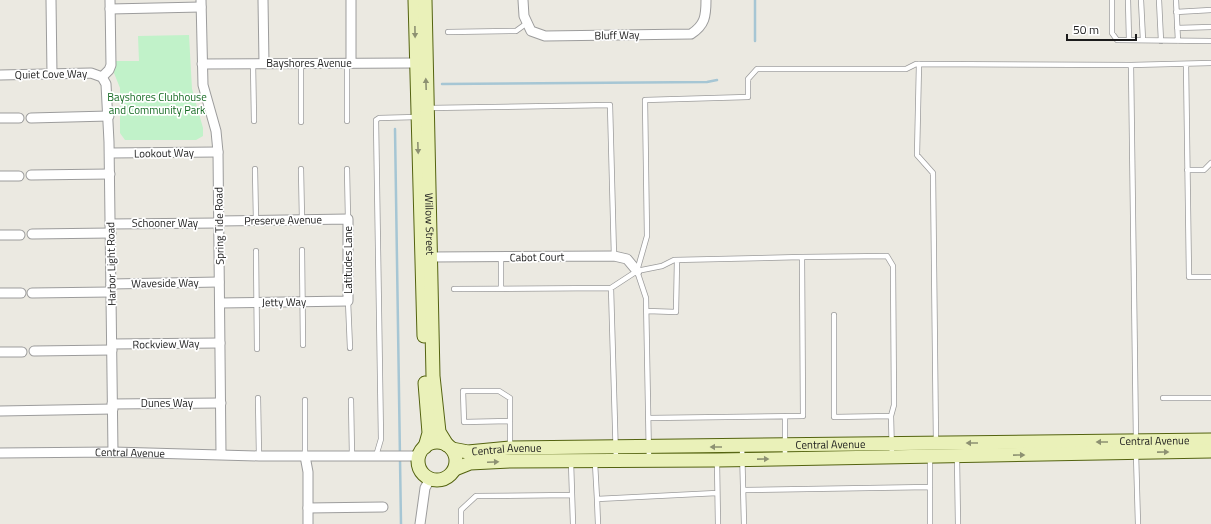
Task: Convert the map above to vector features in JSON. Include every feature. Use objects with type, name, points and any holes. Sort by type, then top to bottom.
[{"type":"street","points":[[51,0],[52,74]]},
{"type":"street","points":[[263,0],[264,63]]},
{"type":"street","points":[[349,63],[351,0]]},
{"type":"street","name":"Willow Street","points":[[415,0],[416,63],[422,113],[431,257],[434,396],[439,432],[449,447]]},
{"type":"street","name":"Willow Street","points":[[418,453],[429,433],[425,394],[422,113],[425,0]]},
{"type":"street","points":[[523,0],[524,16],[529,27]]},
{"type":"street","name":"Bluff Way","points":[[529,27],[545,36],[692,34],[701,27],[706,15],[706,0]]},
{"type":"street","points":[[102,77],[109,70],[111,64],[110,4],[201,3]]},
{"type":"street","name":"Spring Tide Road","points":[[201,3],[203,85],[216,131],[218,152],[222,454]]},
{"type":"street","name":"Bayshores Avenue","points":[[202,64],[416,63]]},
{"type":"street","name":"Quiet Cove Way","points":[[0,75],[91,73],[102,77]]},
{"type":"street","name":"Harbor Light Road","points":[[102,77],[108,91],[109,116],[113,452]]},
{"type":"street","points":[[31,118],[109,116]]},
{"type":"street","points":[[0,118],[19,118]]},
{"type":"street","name":"Lookout Way","points":[[110,153],[218,152]]},
{"type":"street","points":[[31,175],[110,174]]},
{"type":"street","points":[[0,176],[19,176]]},
{"type":"street","name":"Preserve Avenue","points":[[219,222],[348,219]]},
{"type":"street","name":"Latitudes Lane","points":[[348,219],[348,300]]},
{"type":"street","name":"Schooner Way","points":[[32,234],[219,222]]},
{"type":"street","points":[[0,235],[20,235]]},
{"type":"street","name":"Cabot Court","points":[[431,257],[501,258],[614,256],[628,259],[637,271]]},
{"type":"street","name":"Waveside Way","points":[[32,293],[220,282]]},
{"type":"street","points":[[0,293],[21,293]]},
{"type":"street","name":"Jetty Way","points":[[220,303],[348,300]]},
{"type":"street","name":"Rockview Way","points":[[34,352],[112,347],[220,343]]},
{"type":"street","points":[[0,352],[22,352]]},
{"type":"street","name":"Dunes Way","points":[[0,411],[221,403]]},
{"type":"street","name":"Central Avenue","points":[[892,450],[930,457],[1136,447],[1211,440]]},
{"type":"street","points":[[436,442],[449,447],[456,458],[455,469],[452,474],[441,480],[430,479],[425,476],[419,467],[418,453],[436,442]]},
{"type":"street","name":"Central Avenue","points":[[449,447],[468,452],[510,455],[892,450],[936,443],[1136,447],[1211,451]]},
{"type":"street","name":"Central Avenue","points":[[0,453],[113,452],[259,456],[380,456],[418,453]]},
{"type":"street","name":"Central Avenue","points":[[649,454],[717,460],[742,453]]},
{"type":"street","name":"Central Avenue","points":[[455,469],[470,463],[510,455]]},
{"type":"street","points":[[305,456],[308,472],[308,524]]},
{"type":"street","points":[[420,524],[425,488],[430,479]]},
{"type":"street","points":[[308,508],[383,507]]},
{"type":"lane","points":[[1112,0],[1112,33],[1117,40],[1211,41]]},
{"type":"lane","points":[[1128,0],[1129,40]]},
{"type":"lane","points":[[1141,0],[1142,40]]},
{"type":"lane","points":[[1159,0],[1161,40]]},
{"type":"lane","points":[[1176,0],[1178,41]]},
{"type":"lane","points":[[1176,12],[1211,10]]},
{"type":"lane","points":[[448,32],[516,31],[529,27]]},
{"type":"lane","points":[[1177,28],[1211,27]]},
{"type":"lane","points":[[253,63],[254,121]]},
{"type":"lane","points":[[300,63],[301,122]]},
{"type":"lane","points":[[347,121],[349,63]]},
{"type":"lane","points":[[649,454],[647,311],[646,298],[637,271],[647,236],[645,100],[748,97],[748,79],[758,69],[906,69],[919,64],[1131,65],[1211,63]]},
{"type":"lane","points":[[919,64],[917,155],[933,173],[936,443],[930,457],[930,524]]},
{"type":"lane","points":[[1186,64],[1189,277],[1211,277]]},
{"type":"lane","points":[[1131,65],[1138,524]]},
{"type":"lane","points":[[380,456],[381,439],[376,120],[379,118],[422,113],[610,105],[614,256]]},
{"type":"lane","points":[[1187,170],[1204,170],[1211,164]]},
{"type":"lane","points":[[255,169],[256,221]]},
{"type":"lane","points":[[301,169],[302,220]]},
{"type":"lane","points":[[347,169],[348,219]]},
{"type":"lane","points":[[302,250],[303,345]]},
{"type":"lane","points":[[256,251],[257,349]]},
{"type":"lane","points":[[454,289],[611,288],[637,271],[677,260],[887,256],[893,266],[894,405],[891,416],[892,450]]},
{"type":"lane","points":[[649,418],[803,416],[802,257]]},
{"type":"lane","points":[[501,258],[501,288]]},
{"type":"lane","points":[[647,311],[676,312],[677,260]]},
{"type":"lane","points":[[611,288],[616,454]]},
{"type":"lane","points":[[348,300],[350,348]]},
{"type":"lane","points":[[834,315],[834,417],[891,416]]},
{"type":"lane","points":[[510,421],[464,422],[463,392],[499,391],[510,398],[510,421],[510,455]]},
{"type":"lane","points":[[258,398],[259,456]]},
{"type":"lane","points":[[1163,398],[1211,398]]},
{"type":"lane","points":[[304,400],[305,456]]},
{"type":"lane","points":[[351,400],[352,456]]},
{"type":"lane","points":[[785,452],[786,416]]},
{"type":"lane","points":[[742,453],[744,524]]},
{"type":"lane","points":[[570,454],[573,524]]},
{"type":"lane","points":[[595,454],[598,524]]},
{"type":"lane","points":[[957,456],[958,524]]},
{"type":"lane","points":[[717,460],[718,524]]},
{"type":"lane","points":[[744,490],[930,487]]},
{"type":"lane","points":[[597,499],[717,493]]},
{"type":"lane","points":[[461,524],[461,510],[476,496],[572,495]]},
{"type":"green space","name":"Bayshores Clubhouse and Community Park","points":[[189,35],[192,89],[203,128],[203,136],[196,140],[125,140],[120,133],[120,88],[114,73],[115,61],[139,61],[138,36]]},
{"type":"waterway","points":[[755,0],[755,41]]},
{"type":"waterway","points":[[442,84],[707,82],[717,80]]},
{"type":"waterway","points":[[395,129],[401,524]]}]
